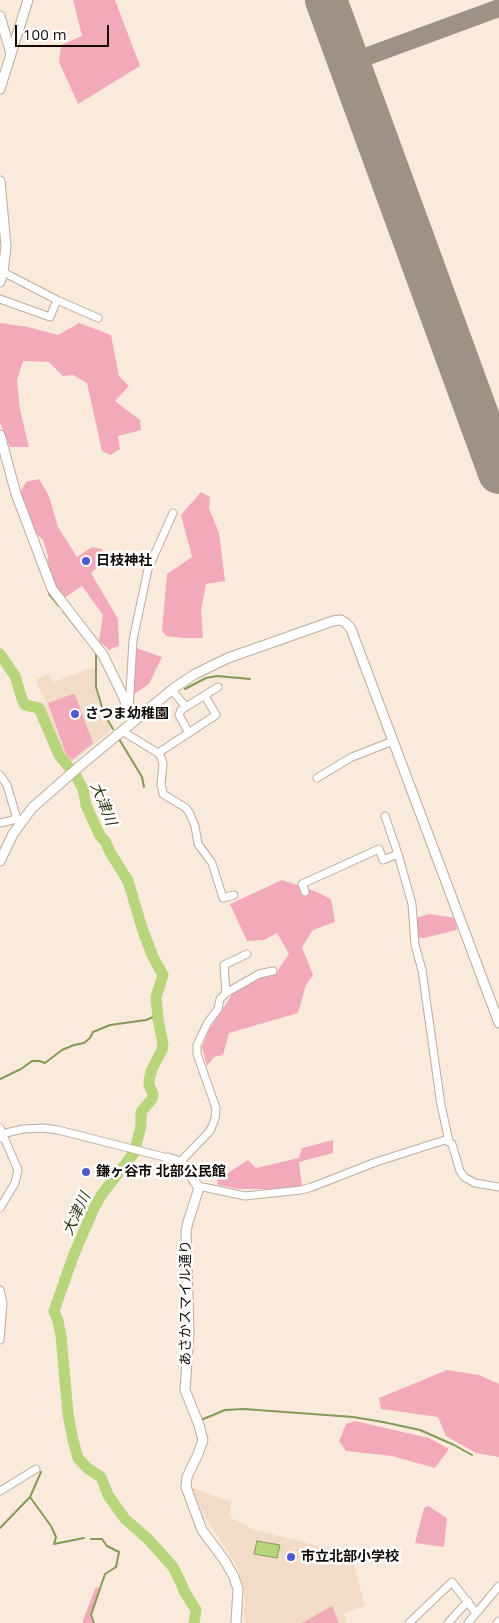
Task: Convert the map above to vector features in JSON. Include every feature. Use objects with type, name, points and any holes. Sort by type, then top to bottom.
[{"type":"street","points":[[0,89],[28,0]]},
{"type":"street","points":[[0,16],[11,54]]},
{"type":"street","points":[[0,181],[6,246],[0,282]]},
{"type":"street","points":[[3,272],[57,300],[98,318]]},
{"type":"street","points":[[0,299],[50,316],[57,300]]},
{"type":"street","points":[[0,435],[16,494],[50,586],[58,599],[103,654],[133,722]]},
{"type":"street","points":[[128,712],[133,640],[146,578],[161,537],[173,512]]},
{"type":"street","points":[[0,861],[19,820],[81,765],[172,690],[195,674],[228,658],[333,621],[341,620],[346,622],[350,629],[499,1023]]},
{"type":"street","points":[[189,733],[179,715],[181,710],[218,687]]},
{"type":"street","points":[[172,690],[186,706]]},
{"type":"street","points":[[158,753],[216,716],[205,696]]},
{"type":"street","points":[[122,731],[158,753],[161,757],[163,764],[160,784],[163,794],[186,808],[195,826],[198,844],[212,864],[223,898],[234,895]]},
{"type":"street","points":[[317,778],[352,757],[393,741]]},
{"type":"street","points":[[0,775],[7,785],[19,820]]},
{"type":"street","points":[[385,816],[412,904],[415,945],[422,970],[441,1104],[449,1141],[464,1177],[475,1182],[499,1187]]},
{"type":"street","points":[[0,823],[19,820]]},
{"type":"street","points":[[305,892],[302,884],[379,849],[383,860],[398,854]]},
{"type":"street","points":[[226,992],[224,965],[246,954]]},
{"type":"street","points":[[180,1162],[210,1132],[215,1120],[216,1108],[197,1054],[197,1044],[208,1022],[218,1009],[220,999],[226,992],[258,974],[274,971]]},
{"type":"street","points":[[0,1128],[1,1137],[18,1170],[14,1183],[0,1208]]},
{"type":"street","points":[[1,1137],[6,1133],[22,1129],[42,1128],[58,1130],[180,1162],[199,1188],[203,1187],[245,1196],[301,1190],[376,1162],[445,1140],[449,1141]]},
{"type":"street","name":"あさかスマイル通り","points":[[199,1188],[186,1231],[189,1333],[185,1390],[203,1440],[185,1482],[202,1530],[226,1561],[234,1577],[238,1589],[237,1621]]},
{"type":"street","points":[[0,1290],[3,1303],[0,1340]]},
{"type":"street","points":[[0,1491],[36,1470]]},
{"type":"street","points":[[409,1623],[452,1582],[476,1613]]},
{"type":"street","points":[[468,1623],[498,1590]]},
{"type":"street","points":[[448,1623],[468,1601]]},
{"type":"shaded area","points":[[73,0],[115,0],[140,66],[78,104],[59,62],[61,45],[82,36]]},
{"type":"shaded area","points":[[0,323],[28,327],[58,335],[79,323],[111,335],[119,376],[129,386],[115,401],[140,420],[141,430],[118,436],[120,449],[110,455],[102,451],[87,383],[73,375],[63,376],[49,362],[23,361],[17,380],[20,410],[29,447],[10,447],[0,423]]},
{"type":"shaded area","points":[[39,479],[49,496],[58,527],[77,557],[92,547],[102,549],[105,559],[91,573],[118,619],[119,646],[109,650],[99,641],[103,615],[82,586],[64,598],[50,579],[47,564],[48,556],[43,540],[35,532],[19,494],[26,482]]},
{"type":"shaded area","points":[[201,492],[210,497],[209,508],[219,533],[225,581],[206,584],[201,610],[203,638],[166,636],[162,630],[167,574],[192,557],[181,515]]},
{"type":"shaded area","points":[[133,647],[162,657],[149,684],[130,697]]},
{"type":"shaded area","name":"さつま幼稚園","points":[[95,669],[98,701],[111,730],[71,763],[64,757],[50,719],[43,708],[46,701],[36,679],[49,674],[53,682],[86,670]]},
{"type":"shaded area","points":[[73,694],[93,743],[72,760],[66,754],[48,703]]},
{"type":"shaded area","points":[[282,880],[331,899],[335,922],[313,930],[302,947],[313,975],[306,985],[298,1013],[229,1033],[223,1055],[214,1057],[207,1066],[202,1047],[209,1030],[233,993],[258,977],[276,973],[289,954],[277,933],[264,940],[247,941],[230,904]]},
{"type":"shaded area","points":[[429,914],[455,918],[457,930],[424,938],[417,937],[416,918]]},
{"type":"shaded area","points":[[333,1140],[333,1153],[299,1162],[302,1186],[288,1189],[239,1189],[218,1185],[217,1180],[248,1160],[256,1168],[299,1158],[302,1148]]},
{"type":"shaded area","points":[[447,1370],[479,1375],[499,1384],[499,1457],[476,1453],[446,1436],[438,1417],[381,1409],[379,1398]]},
{"type":"shaded area","points":[[355,1421],[429,1438],[449,1449],[435,1468],[392,1456],[346,1451],[339,1441],[346,1424]]},
{"type":"shaded area","name":"市立北部小学校","points":[[190,1487],[231,1502],[230,1517],[252,1529],[319,1546],[350,1550],[365,1606],[344,1613],[347,1623],[245,1623],[243,1611],[245,1598],[236,1564],[206,1519]]},
{"type":"shaded area","points":[[428,1506],[447,1518],[444,1547],[415,1543],[424,1508]]},
{"type":"shaded area","points":[[257,1541],[280,1545],[277,1558],[254,1554]]},
{"type":"shaded area","points":[[96,1587],[101,1589],[90,1615],[93,1623],[83,1623],[83,1620]]},
{"type":"shaded area","points":[[332,1606],[339,1623],[302,1623]]},
{"type":"waterway","points":[[49,594],[59,606]]},
{"type":"waterway","points":[[63,611],[82,635]]},
{"type":"waterway","points":[[96,652],[96,687],[104,714],[113,729]]},
{"type":"waterway","name":"大津川","points":[[0,654],[15,676],[23,702],[25,705],[39,708],[59,755],[76,776],[83,789],[86,805],[100,836],[105,841],[128,881],[143,931],[153,957],[163,975],[156,997],[163,1044],[149,1080],[153,1094],[152,1099],[141,1112],[141,1126],[134,1153],[102,1194],[94,1208],[74,1254],[54,1311],[61,1336],[68,1414],[78,1458],[87,1468],[101,1477],[108,1495],[125,1519],[148,1539],[173,1567],[184,1591],[196,1610],[194,1623]]},
{"type":"waterway","points":[[185,689],[206,678],[217,676],[250,679]]},
{"type":"waterway","points":[[119,739],[142,777],[144,787]]},
{"type":"waterway","points":[[90,763],[108,748]]},
{"type":"waterway","points":[[0,1079],[21,1069],[32,1061],[45,1063],[62,1050],[84,1043],[93,1032],[110,1025],[146,1020],[158,1015]]},
{"type":"waterway","points":[[201,1420],[225,1410],[244,1409],[353,1417],[420,1430],[472,1455]]},
{"type":"waterway","points":[[0,1528],[30,1497],[41,1472]]},
{"type":"waterway","points":[[30,1497],[51,1526],[56,1537],[54,1544],[84,1538]]},
{"type":"waterway","points":[[91,1539],[102,1539],[107,1546],[119,1552],[116,1567],[105,1574],[91,1615],[94,1623]]},
{"type":"taxiway","points":[[349,63],[499,8]]},
{"type":"runway","points":[[326,0],[499,473]]},
{"type":"place","name":"日枝神社","points":[[86,561]]},
{"type":"place","name":"さつま幼稚園","points":[[75,714]]},
{"type":"place","name":"鎌ヶ谷市 北部公民館","points":[[86,1172]]},
{"type":"place","name":"市立北部小学校","points":[[291,1557]]}]
